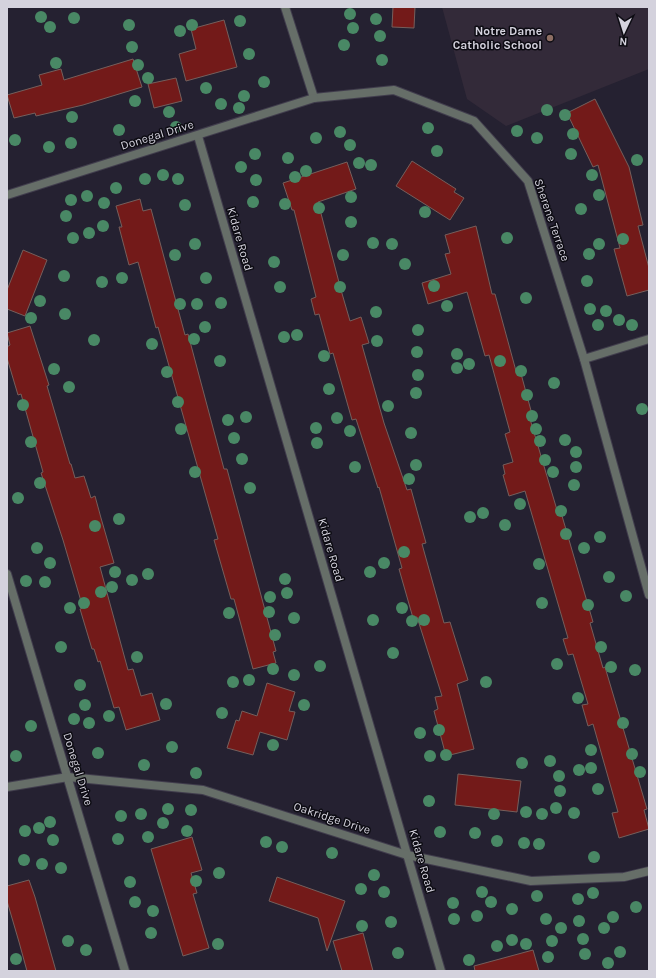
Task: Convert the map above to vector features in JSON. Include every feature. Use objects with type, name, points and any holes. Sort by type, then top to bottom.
[{"type":"street","points":[[285,7],[314,98]]},
{"type":"street","name":"Sherene Terrace","points":[[314,98],[394,90],[474,121],[528,182],[584,359],[649,595]]},
{"type":"street","name":"Donegal Drive","points":[[7,195],[198,136],[314,98]]},
{"type":"street","name":"Kidare Road","points":[[198,136],[441,971]]},
{"type":"street","points":[[584,359],[649,339]]},
{"type":"street","name":"Donegal Drive","points":[[7,574],[124,971]]},
{"type":"street","name":"Oakridge Drive","points":[[7,787],[68,777],[203,790],[407,855],[531,881],[624,877],[649,871]]},
{"type":"shaded area","name":"Notre Dame Catholic School","points":[[442,7],[649,7],[649,69],[506,126],[467,99]]},
{"type":"building","points":[[393,7],[415,7],[414,28],[392,27]]},
{"type":"building","points":[[224,20],[237,67],[186,81],[179,54],[196,49],[191,29]]},
{"type":"building","points":[[133,59],[142,87],[83,105],[36,116],[35,113],[14,118],[7,95],[42,85],[39,75],[61,69],[64,80]]},
{"type":"building","points":[[176,78],[182,101],[154,108],[148,84]]},
{"type":"building","points":[[595,99],[629,167],[643,225],[638,226],[649,268],[649,290],[627,296],[614,249],[620,248],[598,165],[593,167],[567,113]]},
{"type":"building","points":[[412,161],[456,189],[454,192],[464,198],[450,220],[396,186]]},
{"type":"building","points":[[347,162],[356,189],[318,202],[350,321],[361,317],[369,343],[362,345],[384,423],[407,490],[411,489],[426,543],[422,544],[444,623],[450,622],[468,680],[457,684],[474,749],[446,756],[434,711],[438,709],[435,697],[442,696],[417,617],[413,618],[399,569],[402,568],[379,487],[378,488],[356,419],[352,420],[333,353],[330,354],[319,314],[315,315],[311,299],[316,297],[294,210],[292,210],[283,183]]},
{"type":"building","points":[[140,199],[143,211],[151,209],[185,335],[188,334],[224,469],[227,469],[276,651],[273,652],[276,663],[253,669],[234,599],[231,599],[214,540],[218,539],[158,327],[156,328],[138,262],[129,265],[119,227],[122,227],[116,206]]},
{"type":"building","points":[[476,226],[492,294],[495,294],[516,371],[520,370],[533,418],[530,419],[557,510],[560,509],[593,622],[590,623],[603,668],[605,667],[647,809],[644,810],[649,829],[619,838],[612,813],[618,812],[593,724],[588,726],[582,705],[588,704],[573,654],[568,655],[563,639],[568,638],[525,491],[509,496],[503,475],[505,474],[503,465],[513,462],[505,434],[510,432],[489,355],[485,356],[467,292],[428,304],[422,283],[451,274],[445,254],[450,253],[445,235]]},
{"type":"building","points":[[23,250],[47,260],[25,316],[7,309],[7,290]]},
{"type":"building","points":[[30,326],[49,385],[47,386],[75,478],[84,476],[91,498],[95,496],[114,563],[100,567],[128,670],[133,669],[141,696],[152,693],[160,720],[126,730],[119,707],[114,708],[100,661],[98,662],[94,649],[92,649],[80,609],[83,608],[41,473],[43,472],[21,394],[18,395],[7,358],[7,347],[10,345],[7,333]]},
{"type":"building","points":[[267,683],[295,692],[289,711],[295,712],[287,740],[260,732],[253,755],[227,748],[236,720],[239,721],[242,711],[257,716]]},
{"type":"building","points":[[458,774],[521,781],[517,812],[455,805]]},
{"type":"building","points":[[192,837],[202,870],[191,873],[197,893],[193,894],[209,948],[183,956],[151,849]]},
{"type":"building","points":[[277,877],[345,901],[327,951],[318,918],[269,901]]},
{"type":"building","points":[[29,880],[56,971],[27,971],[7,901],[7,886]]},
{"type":"building","points":[[363,933],[373,971],[342,971],[333,941]]},
{"type":"building","points":[[533,950],[539,971],[475,971],[474,966]]},
{"type":"place","name":"Notre Dame Catholic School","points":[[550,38]]}]
